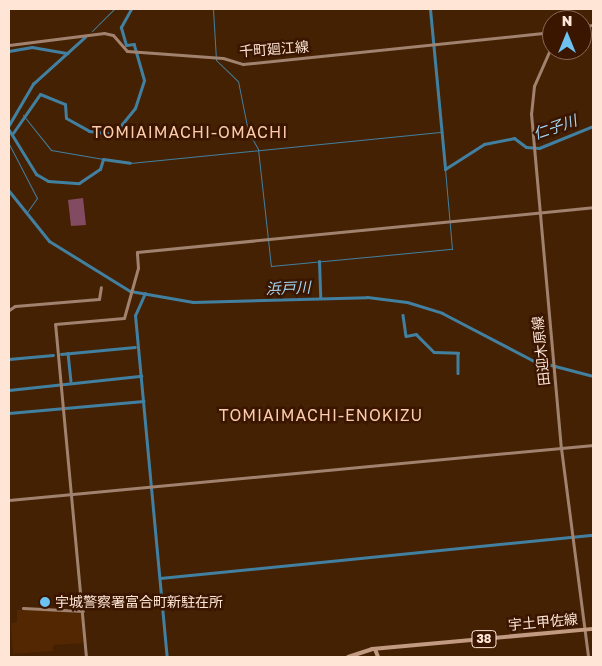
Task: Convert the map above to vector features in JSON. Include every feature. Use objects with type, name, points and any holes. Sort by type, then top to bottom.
[{"type":"main road","name":"宇土甲佐線","points":[[348,657],[375,649],[593,629]]},
{"type":"main road","points":[[375,649],[378,657]]},
{"type":"street","name":"千町廻江線","points":[[9,45],[104,33],[133,51],[215,58],[243,64],[542,33]]},
{"type":"street","name":"田迎木原線","points":[[546,60],[532,96],[534,149],[561,448],[588,657]]},
{"type":"street","points":[[86,657],[55,324],[124,318],[135,274],[137,252],[593,207]]},
{"type":"street","points":[[9,310],[16,306],[99,299],[101,287]]},
{"type":"street","points":[[9,500],[593,445]]},
{"type":"street","points":[[22,608],[83,611]]},
{"type":"shaded area","points":[[83,198],[86,225],[71,226],[68,200]]},
{"type":"shaded area","points":[[42,609],[81,614],[83,643],[53,645],[53,651],[13,654],[11,623],[17,622],[17,610]]},
{"type":"waterway","points":[[92,31],[114,9]]},
{"type":"waterway","points":[[13,133],[40,94],[65,104],[66,118],[89,131],[112,134],[118,129],[135,108],[144,80],[134,44],[126,45],[121,27],[131,9]]},
{"type":"waterway","points":[[213,9],[216,60],[238,81],[248,131],[258,149],[271,266],[452,249],[445,169]]},
{"type":"waterway","name":"仁子川","points":[[430,9],[445,169],[484,144],[514,138],[526,147],[539,148],[593,126]]},
{"type":"waterway","points":[[9,125],[33,84],[85,37]]},
{"type":"waterway","points":[[9,51],[32,47],[67,53]]},
{"type":"waterway","points":[[23,115],[51,150],[103,159]]},
{"type":"waterway","name":"仁子川","points":[[9,130],[36,174],[48,181],[79,183],[100,169],[103,159],[130,163]]},
{"type":"waterway","points":[[130,163],[442,132]]},
{"type":"waterway","points":[[9,144],[37,198],[26,214]]},
{"type":"waterway","name":"浜戸川","points":[[9,191],[49,241],[130,291],[193,302],[367,297],[407,302],[442,313],[532,360],[593,376]]},
{"type":"waterway","points":[[319,261],[320,298]]},
{"type":"waterway","points":[[145,293],[135,315],[167,657]]},
{"type":"waterway","points":[[403,315],[406,336],[416,334],[434,352],[458,353],[458,373]]},
{"type":"waterway","points":[[61,354],[135,347]]},
{"type":"waterway","points":[[68,353],[71,381]]},
{"type":"waterway","points":[[9,359],[53,355]]},
{"type":"waterway","points":[[9,390],[141,376]]},
{"type":"waterway","points":[[9,413],[143,401]]},
{"type":"waterway","points":[[160,578],[593,535]]},
{"type":"place","name":"宇城警察署富合町新駐在所","points":[[45,602]]},
{"type":"district","name":"TOMIAIMACHI-OMACHI","points":[[190,132]]},
{"type":"district","name":"TOMIAIMACHI-ENOKIZU","points":[[321,415]]}]
